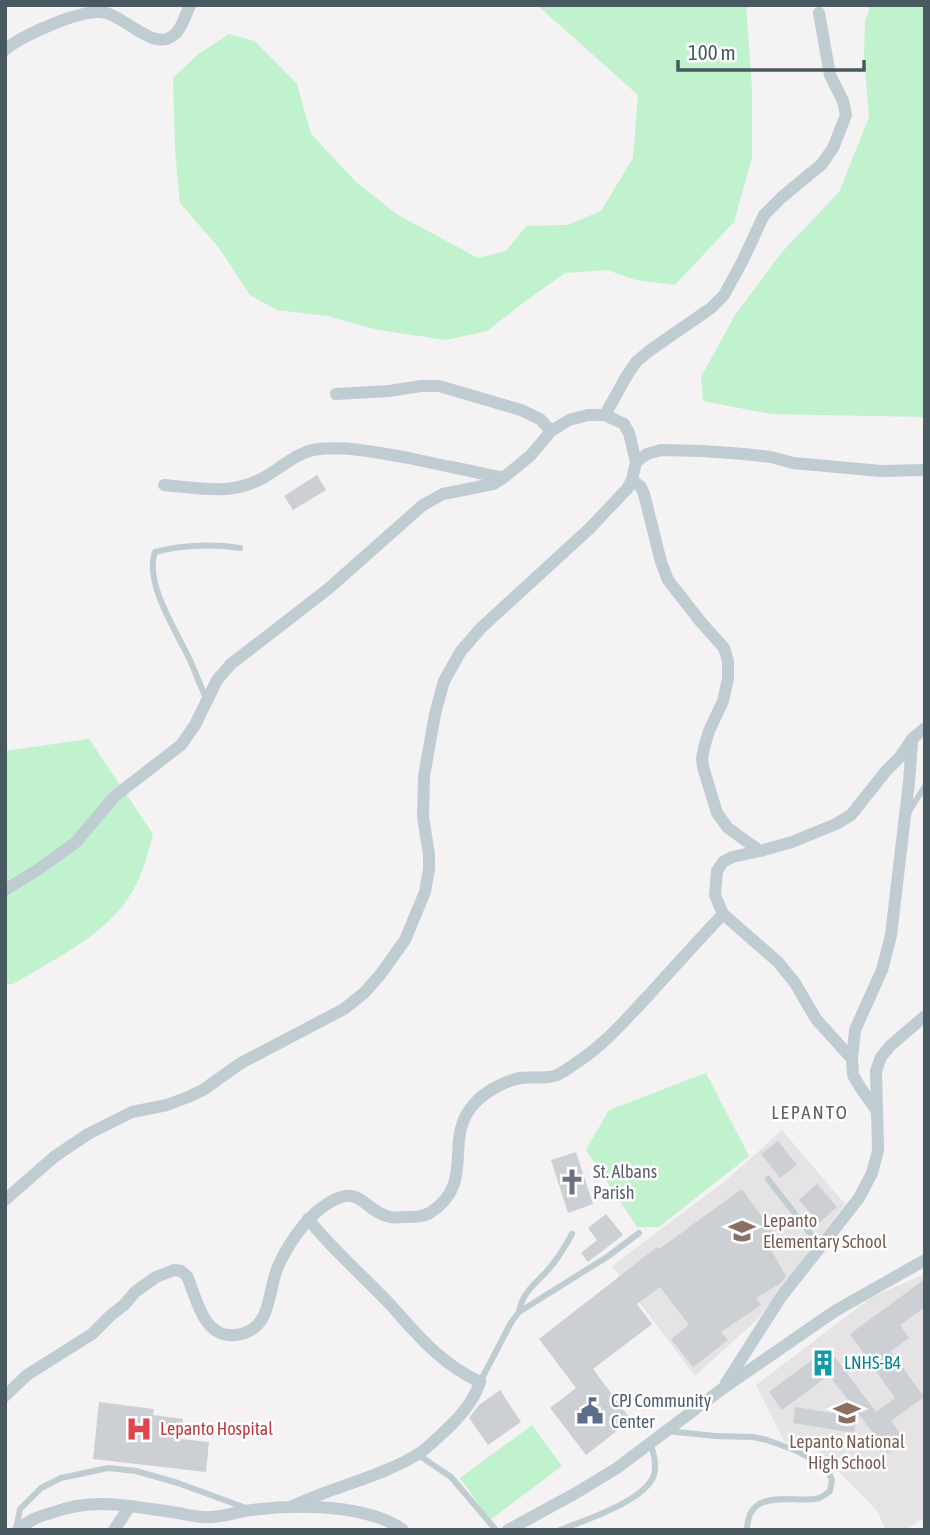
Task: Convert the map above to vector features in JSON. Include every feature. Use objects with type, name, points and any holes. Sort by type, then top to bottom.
[{"type":"street","points":[[5,50],[15,41],[37,31],[97,12],[120,18],[151,38],[157,40],[171,37],[176,33],[190,5]]},
{"type":"street","points":[[605,415],[636,362],[711,308],[724,295],[764,215],[822,163],[834,148],[846,115],[843,101],[830,75],[819,13]]},
{"type":"street","points":[[336,394],[439,386],[521,410],[540,419],[551,431]]},
{"type":"street","points":[[5,890],[76,842],[116,796],[181,745],[195,725],[217,680],[231,664],[328,589],[423,505],[443,494],[493,484],[531,455],[551,431],[569,420],[588,415],[605,415],[624,424],[636,462],[627,489],[589,529],[481,628],[461,651],[444,681],[424,776],[423,817],[429,855],[425,892],[405,940],[380,975],[364,993],[344,1009],[241,1062],[203,1090],[167,1105],[132,1112],[88,1135],[54,1157],[5,1200]]},
{"type":"street","points":[[164,485],[217,490],[241,488],[263,479],[304,452],[319,449],[379,453],[503,478]]},
{"type":"street","points":[[636,462],[661,450],[703,451],[869,470],[925,470]]},
{"type":"street","points":[[632,480],[641,487],[644,494],[668,580],[724,648],[728,662],[728,679],[723,701],[705,744],[703,767],[718,813],[728,828],[760,851]]},
{"type":"street","points":[[852,1059],[816,1019],[796,983],[778,962],[723,914],[715,895],[718,871],[723,863],[732,857],[792,842],[851,815],[912,739],[925,728]]},
{"type":"street","points":[[877,1111],[853,1075],[852,1059],[855,1030],[882,970],[891,935],[912,739]]},
{"type":"street","points":[[5,1396],[27,1375],[92,1334],[135,1292],[156,1277],[174,1270],[187,1276],[206,1323],[214,1331],[235,1335],[257,1327],[263,1318],[277,1269],[285,1252],[309,1219],[338,1198],[357,1197],[380,1213],[391,1217],[418,1217],[430,1213],[451,1194],[458,1164],[458,1133],[463,1119],[475,1102],[501,1086],[519,1079],[556,1076],[606,1042],[723,914]]},
{"type":"street","points":[[722,1389],[781,1297],[859,1198],[872,1172],[878,1151],[876,1071],[881,1057],[925,1016]]},
{"type":"street","points":[[293,1506],[334,1488],[371,1477],[417,1454],[458,1419],[476,1394],[480,1382],[447,1362],[416,1335],[309,1219]]},
{"type":"street","points":[[508,1530],[617,1468],[722,1389],[835,1311],[925,1260]]},
{"type":"street","points":[[17,1530],[30,1520],[69,1506],[94,1503],[208,1518],[293,1506],[362,1511],[388,1520],[404,1530]]},
{"type":"street","points":[[114,1530],[130,1506]]},
{"type":"lane","points":[[206,700],[191,662],[159,597],[152,560],[155,552],[170,548],[217,545],[240,548]]},
{"type":"lane","points":[[904,820],[925,786]]},
{"type":"lane","points":[[768,1179],[820,1246]]},
{"type":"lane","points":[[480,1382],[519,1312],[597,1264],[639,1233]]},
{"type":"lane","points":[[519,1312],[523,1296],[547,1271],[572,1234]]},
{"type":"lane","points":[[666,1431],[767,1440],[797,1451],[820,1464],[829,1473],[832,1480],[830,1491],[819,1499],[793,1498],[761,1502],[747,1520],[747,1530]]},
{"type":"lane","points":[[560,1530],[630,1500],[643,1490],[653,1478],[655,1466],[655,1454],[650,1443]]},
{"type":"lane","points":[[417,1454],[451,1476],[496,1530]]},
{"type":"lane","points":[[17,1530],[20,1508],[41,1488],[61,1478],[108,1468],[136,1471],[252,1510]]},
{"type":"shaded area","name":"Lepanto Elementary School","points":[[782,1130],[845,1204],[759,1318],[695,1376],[612,1266],[724,1182]]},
{"type":"shaded area","name":"Lepanto National High School","points":[[925,1274],[925,1517],[906,1530],[886,1530],[877,1511],[819,1451],[784,1441],[756,1385],[872,1297]]},
{"type":"green space","points":[[537,5],[746,5],[752,89],[752,158],[734,222],[675,285],[636,280],[607,270],[565,273],[487,331],[446,340],[378,330],[328,316],[277,310],[250,295],[219,248],[180,203],[173,78],[197,55],[229,34],[255,41],[297,84],[311,134],[357,183],[398,215],[478,258],[506,251],[526,226],[567,225],[601,211],[633,158],[638,95]]},
{"type":"green space","points":[[871,5],[925,5],[925,417],[771,414],[703,401],[701,377],[735,315],[782,252],[839,192],[869,117],[864,57],[865,21]]},
{"type":"green space","points":[[89,739],[153,834],[143,868],[127,900],[105,925],[59,957],[13,984],[5,985],[5,751]]},
{"type":"green space","points":[[706,1073],[749,1156],[659,1227],[637,1227],[586,1150],[609,1110]]},
{"type":"green space","points":[[532,1425],[562,1466],[490,1520],[460,1478]]},
{"type":"building","points":[[317,475],[326,490],[293,510],[284,496]]},
{"type":"building","points":[[778,1141],[797,1165],[780,1178],[761,1154]]},
{"type":"building","name":"St. Albans Parish","points":[[576,1152],[593,1204],[568,1213],[551,1160]]},
{"type":"building","points":[[817,1184],[837,1207],[819,1223],[799,1200]]},
{"type":"building","points":[[742,1189],[781,1243],[771,1250],[786,1276],[781,1283],[756,1298],[761,1305],[721,1332],[728,1340],[693,1367],[671,1339],[689,1325],[660,1287],[637,1304],[652,1324],[593,1369],[631,1420],[586,1455],[550,1408],[576,1388],[539,1339],[657,1247],[659,1249]]},
{"type":"building","points":[[606,1214],[623,1235],[588,1262],[581,1253],[597,1240],[588,1228]]},
{"type":"building","name":"LNHS-B4","points":[[925,1279],[925,1307],[900,1325],[909,1338],[891,1351],[924,1397],[891,1421],[905,1440],[888,1453],[829,1375],[782,1410],[769,1392],[828,1348],[876,1412],[895,1398],[850,1334]]},
{"type":"building","points":[[500,1390],[521,1422],[488,1445],[469,1418],[479,1405]]},
{"type":"building","name":"Lepanto Hospital","points":[[99,1402],[154,1409],[153,1415],[183,1419],[181,1439],[209,1442],[206,1472],[93,1459]]},
{"type":"building","points":[[795,1407],[857,1417],[854,1433],[793,1423]]},
{"type":"place","name":"St. Albans Parish","points":[[572,1182]]},
{"type":"place","name":"Lepanto Elementary School","points":[[742,1231]]},
{"type":"place","name":"LNHS-B4","points":[[823,1363]]},
{"type":"place","name":"CPJ Community Center","points":[[590,1411]]},
{"type":"place","name":"Lepanto National High School","points":[[847,1413]]},
{"type":"place","name":"Lepanto Hospital","points":[[139,1429]]},
{"type":"district","name":"LEPANTO","points":[[810,1112]]}]
